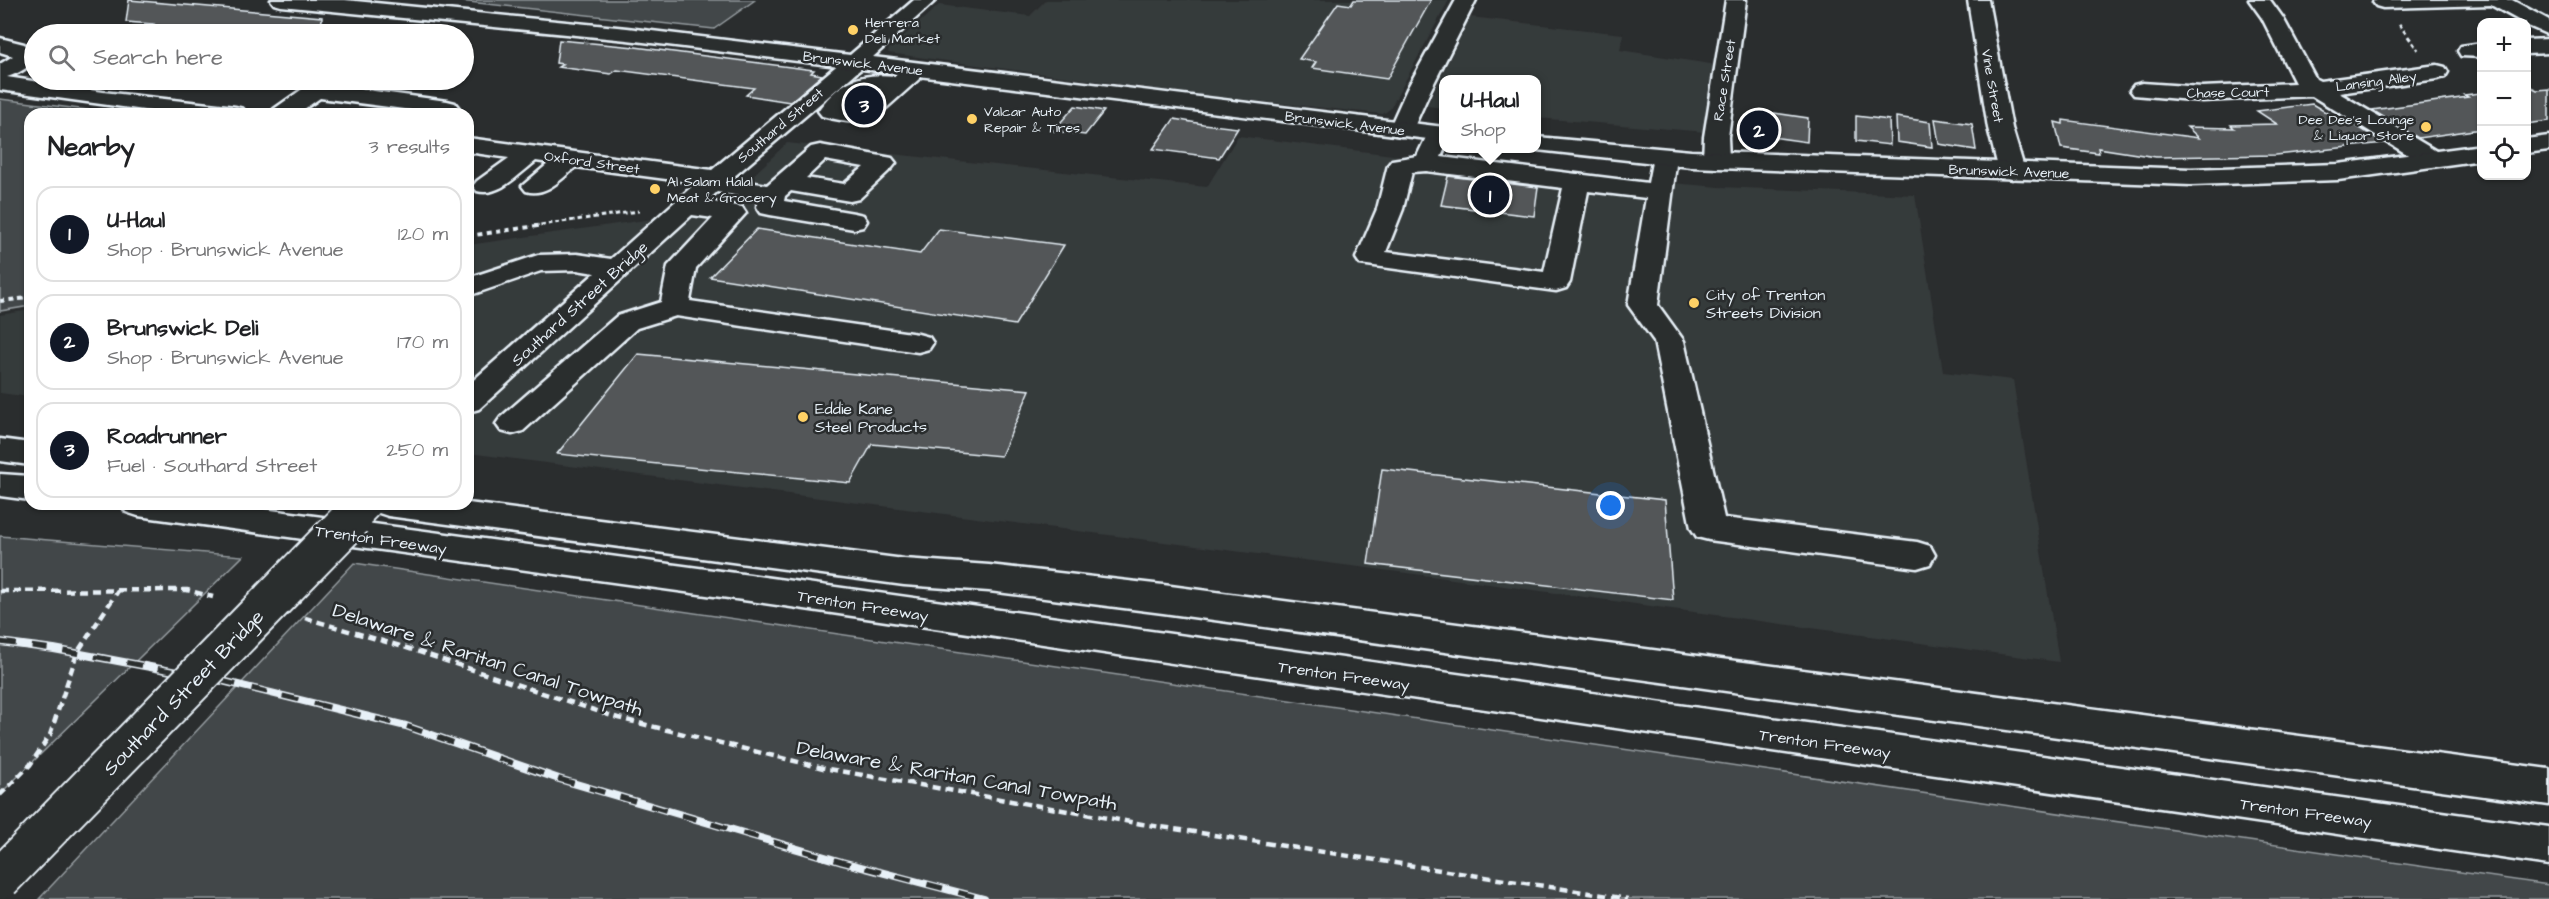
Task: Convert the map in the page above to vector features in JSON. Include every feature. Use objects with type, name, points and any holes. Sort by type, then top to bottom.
[{"type":"main road","name":"Brunswick Avenue","points":[[281,0],[315,1],[627,34],[855,62],[909,77],[1439,134]]},
{"type":"main road","name":"Southard Street","points":[[688,205],[927,0]]},
{"type":"main road","points":[[1401,129],[1419,89],[1466,0]]},
{"type":"main road","name":"Race Street","points":[[1716,160],[1716,137],[1736,0]]},
{"type":"main road","name":"Vine Street","points":[[1978,0],[2000,128],[2012,171]]},
{"type":"main road","points":[[2259,0],[2300,69],[2304,80],[2315,89],[2432,159]]},
{"type":"main road","points":[[2383,2],[2486,0]]},
{"type":"main road","points":[[2497,0],[2549,29]]},
{"type":"main road","points":[[0,45],[24,53]]},
{"type":"main road","points":[[2531,47],[2549,46]]},
{"type":"main road","name":"Lansing Alley","points":[[2315,89],[2437,72],[2418,50]]},
{"type":"main road","points":[[0,72],[16,65],[24,58]]},
{"type":"main road","points":[[780,126],[865,115],[909,77]]},
{"type":"main road","points":[[0,83],[24,87]]},
{"type":"main road","name":"Chase Court","points":[[2142,90],[2202,94],[2315,89]]},
{"type":"main road","points":[[45,90],[182,108]]},
{"type":"main road","points":[[290,108],[316,90],[447,108]]},
{"type":"main road","points":[[1426,163],[1439,138]]},
{"type":"main road","points":[[2531,145],[2549,142]]},
{"type":"main road","name":"Brunswick Avenue","points":[[1541,145],[1716,160],[2191,177],[2338,172],[2477,153]]},
{"type":"main road","name":"Oxford Street","points":[[474,146],[715,181],[779,188],[770,207],[854,221]]},
{"type":"main road","points":[[486,186],[530,153]]},
{"type":"main road","points":[[1665,157],[1643,306],[1670,341],[1709,528],[1917,555]]},
{"type":"main road","points":[[535,186],[571,159]]},
{"type":"main road","points":[[1577,182],[1556,282],[1370,258],[1390,209],[1401,165],[1426,163],[1659,192]]},
{"type":"main road","points":[[674,307],[681,266],[733,213],[688,205]]},
{"type":"main road","name":"Southard Street Bridge","points":[[474,397],[688,205]]},
{"type":"main road","points":[[474,285],[538,263],[624,262],[681,266]]},
{"type":"main road","points":[[512,424],[627,322],[674,307],[918,343]]},
{"type":"main road","points":[[0,450],[24,452]]},
{"type":"main road","points":[[0,485],[24,487]]},
{"type":"main road","name":"Trenton Freeway","points":[[182,510],[750,588],[2549,846]]},
{"type":"main road","name":"Southard Street Bridge","points":[[0,879],[360,510]]},
{"type":"main road","points":[[434,510],[904,572],[989,578],[1163,598],[2549,787]]},
{"type":"path","points":[[474,235],[688,205]]},
{"type":"path","points":[[0,302],[24,299]]},
{"type":"path","points":[[0,591],[187,590],[213,597]]},
{"type":"path","points":[[0,795],[30,765],[50,735],[77,653],[118,591]]},
{"type":"path","name":"Delaware & Raritan Canal Towpath","points":[[296,616],[410,649],[618,718],[823,768],[1142,824],[1628,899]]},
{"type":"shaded area","points":[[450,0],[755,0],[714,29]]},
{"type":"shaded area","points":[[1046,0],[1449,0],[1390,109],[1383,114],[1216,97],[888,53],[889,49],[939,5],[1030,16]]},
{"type":"shaded area","points":[[1470,17],[1623,34],[1620,50],[1736,68],[1706,132],[1541,118],[1541,75],[1442,75]]},
{"type":"shaded area","points":[[1439,81],[1439,108],[1427,106]]},
{"type":"shaded area","points":[[0,99],[72,108],[24,108],[24,307],[0,311]]},
{"type":"shaded area","points":[[1238,136],[1498,168],[1719,187],[1915,195],[1943,372],[2013,380],[2059,662],[1438,577],[474,454],[474,244],[717,210],[787,143],[1207,187]]},
{"type":"shaded area","points":[[24,311],[24,396],[0,393],[0,315]]},
{"type":"shaded area","points":[[0,536],[243,556],[0,794]]},
{"type":"shaded area","points":[[354,563],[2549,885],[2549,899],[39,899]]},
{"type":"building","points":[[129,0],[322,17],[322,24],[126,22]]},
{"type":"building","points":[[1354,0],[1431,0],[1387,79],[1312,68],[1316,62],[1299,59],[1338,3],[1351,5]]},
{"type":"building","points":[[559,40],[635,47],[814,70],[811,73],[822,75],[790,102],[746,95],[754,88],[617,70],[611,74],[558,67],[563,64],[556,63]]},
{"type":"building","points":[[2531,87],[2537,90],[2549,89],[2549,121],[2531,123]]},
{"type":"building","points":[[2477,93],[2477,130],[2418,138],[2372,110],[2468,97],[2464,95]]},
{"type":"building","points":[[2312,104],[2332,116],[2339,115],[2384,143],[2276,155],[2156,157],[2098,148],[2099,153],[2061,148],[2055,122],[2063,124],[2063,120],[2199,138],[2187,127],[2234,128],[2231,125],[2277,124],[2257,111]]},
{"type":"building","points":[[1075,106],[1104,111],[1085,135],[1053,131]]},
{"type":"building","points":[[1774,113],[1808,118],[1807,142],[1772,137]]},
{"type":"building","points":[[1856,116],[1889,120],[1890,145],[1856,141]]},
{"type":"building","points":[[1896,117],[1930,122],[1932,147],[1897,142]]},
{"type":"building","points":[[1174,119],[1238,128],[1219,158],[1153,149]]},
{"type":"building","points":[[1935,119],[1972,124],[1976,150],[1939,144]]},
{"type":"building","points":[[1448,176],[1538,187],[1534,216],[1441,205]]},
{"type":"building","points":[[757,229],[920,254],[939,229],[1064,245],[1015,325],[710,277]]},
{"type":"building","name":"Eddie Kane Steel Products","points":[[638,354],[1030,390],[1001,456],[872,444],[850,483],[557,454]]},
{"type":"building","points":[[1382,469],[1665,500],[1673,600],[1368,564]]},
{"type":"railway","points":[[0,642],[54,649],[214,679],[406,726],[559,779],[842,862],[984,899]]},
{"type":"place","name":"Herrera Deli Market","points":[[853,30]]},
{"type":"place","name":"Roadrunner","points":[[864,105]]},
{"type":"place","name":"Valcar Auto Repair & Tires","points":[[972,119]]},
{"type":"place","name":"Dee Dee's Lounge & Liquor Store","points":[[2426,127]]},
{"type":"place","name":"Brunswick Deli","points":[[1759,130]]},
{"type":"place","name":"Al Salam Halal Meat & Grocery","points":[[655,189]]},
{"type":"place","name":"U-Haul","points":[[1490,195]]},
{"type":"place","name":"City of Trenton Streets Division","points":[[1694,303]]},
{"type":"place","name":"Eddie Kane Steel Products","points":[[803,417]]}]
